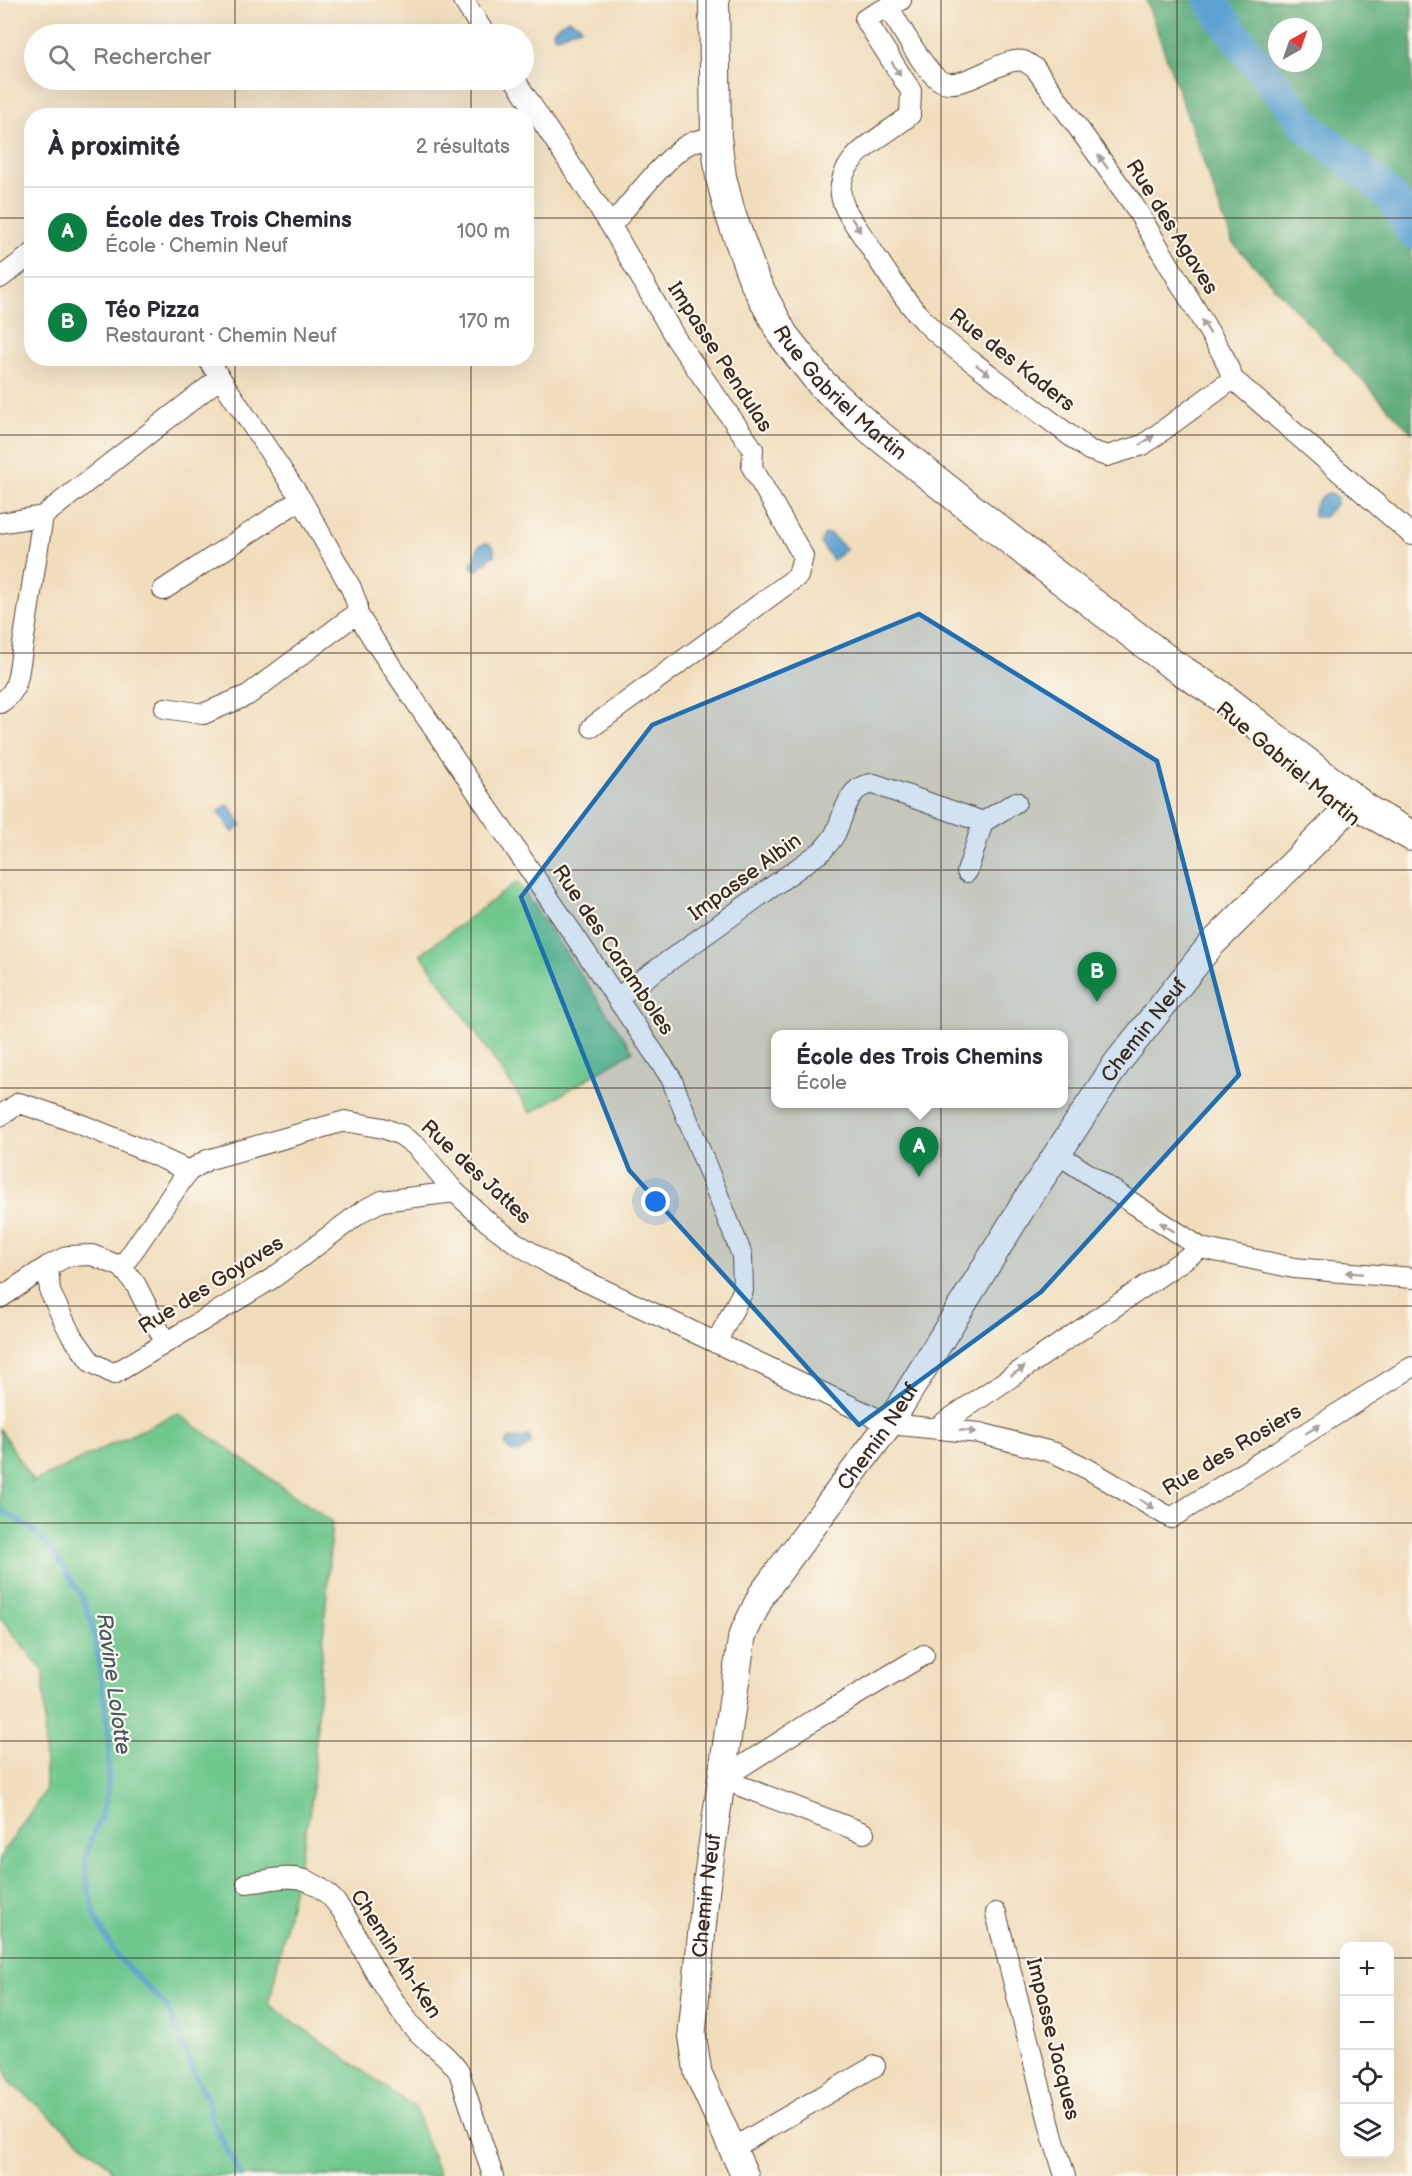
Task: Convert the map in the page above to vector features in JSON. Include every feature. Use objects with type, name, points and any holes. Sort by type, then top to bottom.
[{"type":"main road","name":"Rue Gabriel Martin","points":[[714,0],[716,138],[721,177],[730,213],[753,280],[783,335],[821,383],[881,438],[1172,664],[1218,694],[1349,805],[1367,829],[1389,844],[1412,855]]},
{"type":"main road","name":"Rue Gabriel Martin","points":[[1349,805],[1370,812],[1412,836]]},
{"type":"street","points":[[463,0],[479,24]]},
{"type":"street","name":"Rue des Kaders","points":[[895,4],[865,19],[910,91],[910,115],[897,127],[855,155],[841,184],[841,199],[888,275],[926,323],[958,351],[1089,450],[1107,456],[1143,445],[1233,379]]},
{"type":"street","name":"Rue des Agaves","points":[[895,4],[927,68],[943,82],[959,82],[1011,61],[1022,61],[1035,68],[1133,204],[1224,357],[1233,379],[1412,536]]},
{"type":"street","name":"Impasse Pendulas","points":[[522,90],[533,108]]},
{"type":"street","name":"Impasse Pendulas","points":[[534,109],[611,226],[676,339],[753,448],[752,467],[803,556],[798,576],[592,727]]},
{"type":"street","points":[[611,226],[672,157],[687,144],[716,138]]},
{"type":"street","points":[[0,278],[24,260]]},
{"type":"street","name":"Rue des Caramboles","points":[[212,366],[301,499],[351,588],[357,604],[357,613],[386,660],[671,1078],[742,1255],[743,1291],[716,1343]]},
{"type":"street","points":[[0,523],[43,516],[220,378]]},
{"type":"street","points":[[163,590],[301,499]]},
{"type":"street","points":[[0,702],[9,697],[17,683],[43,516]]},
{"type":"street","points":[[165,708],[203,714],[248,696],[357,613]]},
{"type":"street","name":"Impasse Albin","points":[[617,998],[822,851],[836,832],[844,809],[862,786],[874,784],[982,822]]},
{"type":"street","points":[[967,872],[982,822],[1016,802]]},
{"type":"street","name":"Chemin Neuf","points":[[746,2176],[698,2073],[692,2033],[706,1888],[742,1636],[762,1594],[889,1424],[1023,1206],[1117,1063],[1209,947],[1349,805]]},
{"type":"street","points":[[0,1116],[20,1103],[93,1130],[189,1171]]},
{"type":"street","name":"Rue des Jattes","points":[[122,1267],[189,1171],[207,1160],[345,1121],[383,1128],[401,1135],[417,1147],[455,1192],[489,1223],[537,1257],[889,1424]]},
{"type":"street","points":[[1058,1154],[1201,1248],[1294,1268],[1412,1278]]},
{"type":"street","name":"Rue des Goyaves","points":[[48,1266],[50,1292],[70,1333],[91,1362],[114,1374],[273,1278],[364,1210],[382,1201],[455,1192]]},
{"type":"street","points":[[936,1428],[1201,1248]]},
{"type":"street","points":[[0,1298],[48,1266],[68,1256],[92,1256],[122,1267],[136,1285],[165,1342]]},
{"type":"street","name":"Rue des Rosiers","points":[[889,1424],[980,1433],[1055,1453],[1088,1469],[1172,1518],[1412,1367]]},
{"type":"street","points":[[722,1779],[814,1720],[924,1655]]},
{"type":"street","points":[[722,1779],[864,1833]]},
{"type":"street","name":"Chemin Ah-Ken","points":[[247,1883],[268,1881],[279,1877],[296,1878],[310,1882],[335,1901],[374,1969],[411,2024],[427,2043],[451,2060],[459,2072],[493,2176]]},
{"type":"street","name":"Impasse Jacques","points":[[996,1913],[1053,2138],[1065,2176]]},
{"type":"street","points":[[733,2148],[875,2066]]},
{"type":"highlighted area","points":[[919,614],[1157,761],[1239,1075],[1041,1292],[859,1425],[629,1170],[521,897],[652,725]]},
{"type":"green space","points":[[1146,0],[1412,0],[1412,433],[1232,242]]},
{"type":"green space","points":[[517,882],[633,1051],[531,1113],[421,954]]},
{"type":"green space","points":[[177,1413],[332,1522],[311,1806],[269,2004],[415,2108],[439,2176],[114,2176],[109,2166],[10,2082],[0,2055],[0,1857],[45,1791],[44,1672],[0,1617],[0,1429],[33,1482]]},
{"type":"water","points":[[568,19],[580,25],[581,28],[559,37],[554,36],[553,30]]},
{"type":"water","points":[[1329,493],[1337,497],[1336,504],[1324,517],[1314,517],[1317,502]]},
{"type":"water","points":[[826,534],[830,534],[847,549],[833,560],[821,544]]},
{"type":"water","points":[[485,543],[494,548],[494,556],[477,570],[472,568],[471,562],[476,558],[480,545]]},
{"type":"water","points":[[228,804],[242,825],[233,832],[218,812]]},
{"type":"water","points":[[530,1437],[531,1444],[521,1451],[512,1452],[505,1445],[509,1438],[517,1439]]},
{"type":"waterway","points":[[1210,0],[1232,32],[1309,128],[1392,198],[1412,232]]},
{"type":"waterway","name":"Ravine Lolotte","points":[[0,1509],[29,1527],[58,1559],[81,1595],[92,1623],[109,1738],[108,1787],[102,1814],[85,1860],[86,1877],[96,1919],[121,1961],[167,2006],[186,2055],[208,2101],[212,2120],[241,2176]]},
{"type":"place","name":"Téo Pizza","points":[[1097,1002]]},
{"type":"place","name":"École des Trois Chemins","points":[[919,1177]]}]
